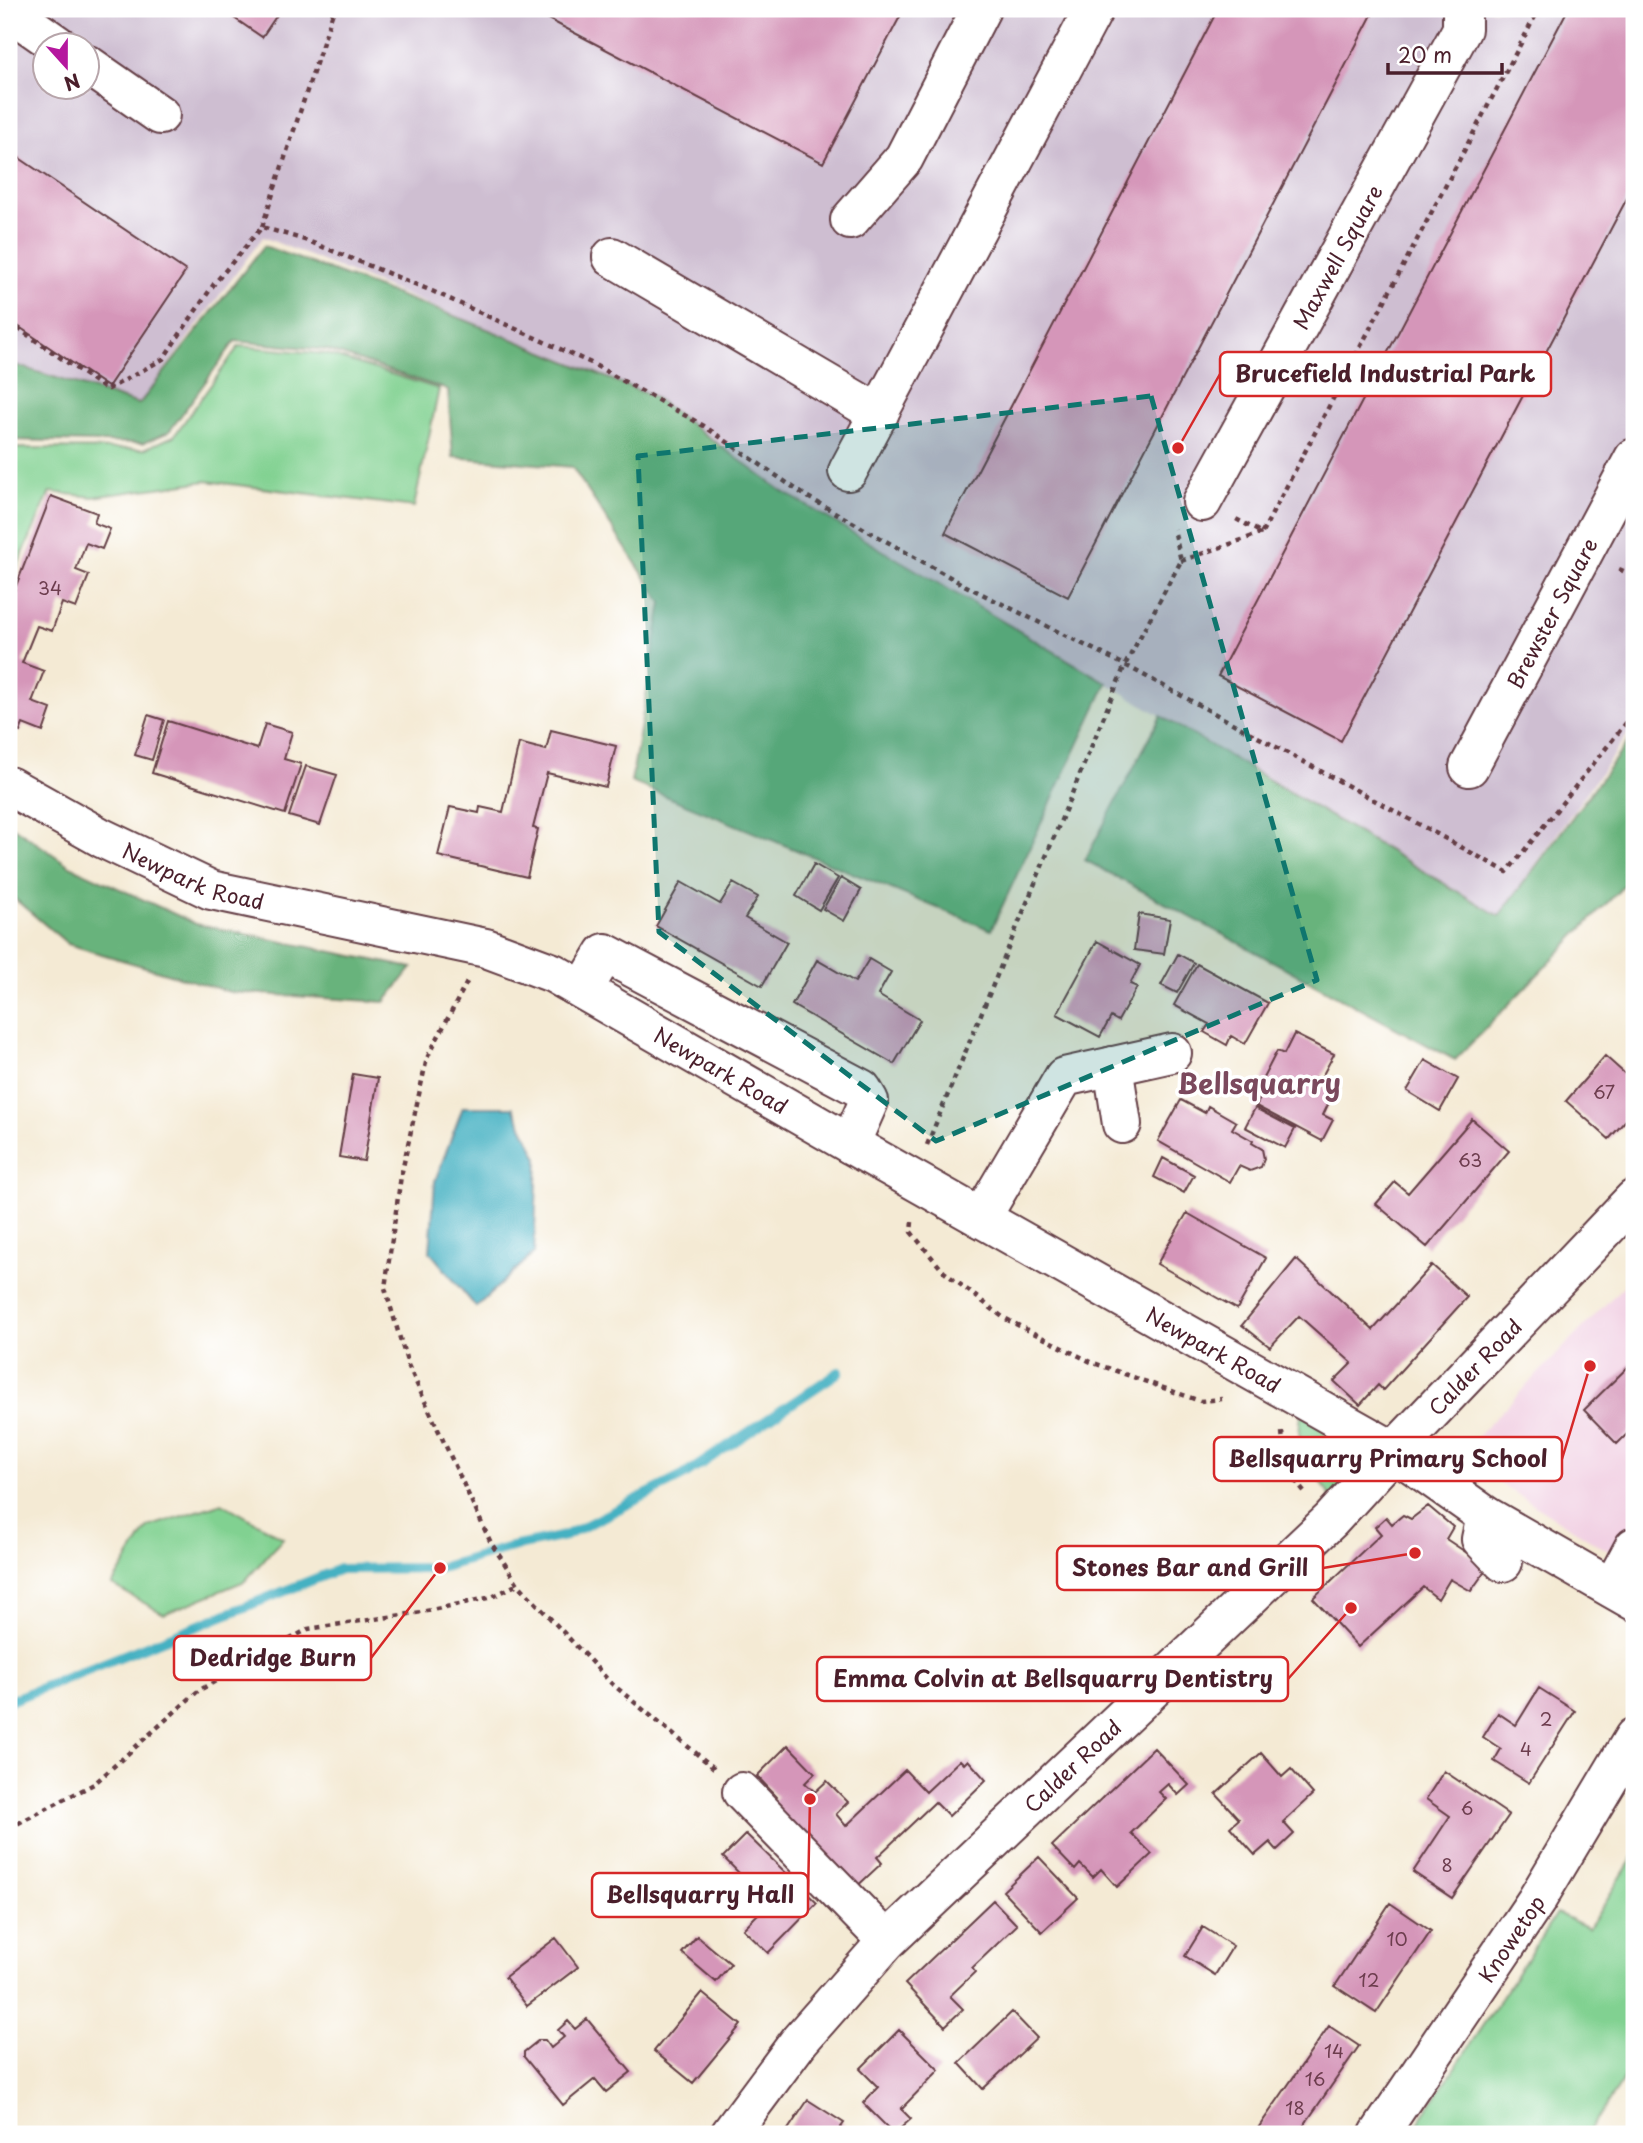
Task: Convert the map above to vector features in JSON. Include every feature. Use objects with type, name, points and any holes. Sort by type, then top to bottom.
[{"type":"street","points":[[850,220],[904,159],[981,9]]},
{"type":"street","points":[[848,471],[1094,9]]},
{"type":"street","name":"Maxwell Square","points":[[1188,512],[1462,29],[1462,9]]},
{"type":"street","points":[[9,11],[39,32]]},
{"type":"street","points":[[102,75],[160,115]]},
{"type":"street","points":[[612,257],[878,414]]},
{"type":"street","name":"Brewster Square","points":[[1469,767],[1634,458]]},
{"type":"street","name":"Newpark Road","points":[[9,786],[102,838],[211,890],[486,948],[553,972],[850,1144],[1394,1451]]},
{"type":"street","points":[[583,990],[605,953],[862,1089],[869,1101],[850,1144]]},
{"type":"street","points":[[981,1218],[1064,1077],[1172,1053]]},
{"type":"street","points":[[1114,1066],[1122,1124]]},
{"type":"street","name":"Calder Road","points":[[730,2134],[800,2040],[887,1941],[1331,1520],[1634,1199]]},
{"type":"street","points":[[1394,1451],[1486,1516],[1623,1595],[1634,1547]]},
{"type":"street","points":[[1486,1516],[1481,1539],[1503,1562]]},
{"type":"street","name":"Knowetop","points":[[1379,2134],[1536,1901],[1634,1737]]},
{"type":"street","points":[[742,1792],[887,1941]]},
{"type":"path","points":[[9,322],[107,390],[163,359],[214,284],[262,227],[334,9]]},
{"type":"path","points":[[1181,561],[1262,533],[1539,9]]},
{"type":"path","points":[[262,227],[308,241],[432,291],[591,363],[704,425],[806,496],[964,585],[1125,666],[1507,872],[1634,713]]},
{"type":"path","points":[[1226,1399],[1200,1401],[1091,1362],[1004,1318],[944,1272],[911,1232],[915,1180],[922,1159],[1125,666],[1181,561],[1188,512],[1262,533]]},
{"type":"path","points":[[486,948],[426,1058],[401,1176],[385,1287],[408,1365],[491,1543],[518,1584],[611,1683],[742,1792]]},
{"type":"path","points":[[1288,1392],[1282,1434],[1286,1458],[1296,1485],[1331,1520]]},
{"type":"path","points":[[9,1828],[94,1784],[198,1691],[307,1629],[434,1610],[492,1597],[518,1584]]},
{"type":"highlighted area","points":[[1151,396],[1317,980],[936,1141],[659,932],[638,456]]},
{"type":"shaded area","points":[[9,9],[1634,9],[1634,726],[1499,916],[782,491],[652,396],[263,237],[139,404],[9,363]]},
{"type":"shaded area","points":[[1634,1275],[1634,1567],[1457,1457]]},
{"type":"green space","points":[[264,246],[465,320],[652,396],[782,491],[1107,683],[991,930],[631,782],[662,603],[572,467],[453,457],[448,390],[327,350],[235,341],[169,432],[143,443],[9,440],[9,363],[139,404]]},
{"type":"green space","points":[[239,346],[327,354],[439,389],[414,507],[206,481],[93,497],[50,492],[15,572],[9,570],[9,448],[144,449],[174,436]]},
{"type":"green space","points":[[1161,716],[1499,916],[1634,734],[1634,875],[1455,1060],[1085,860]]},
{"type":"green space","points":[[9,824],[70,866],[196,924],[412,968],[385,1002],[230,992],[68,944],[9,894]]},
{"type":"green space","points":[[1301,1413],[1371,1457],[1332,1500],[1307,1457],[1299,1434]]},
{"type":"green space","points":[[222,1503],[283,1538],[245,1581],[164,1614],[112,1585],[148,1527]]},
{"type":"green space","points":[[1634,1856],[1634,2056],[1621,2083],[1587,2134],[1411,2134],[1557,1913],[1589,1928]]},
{"type":"water","points":[[463,1107],[513,1107],[538,1158],[534,1253],[476,1307],[430,1252],[435,1181]]},
{"type":"building","points":[[221,9],[281,9],[262,37]]},
{"type":"building","points":[[529,9],[904,9],[823,163]]},
{"type":"building","points":[[1218,9],[1375,9],[1068,597],[945,533]]},
{"type":"building","points":[[1568,9],[1634,9],[1634,185],[1341,741],[1218,676]]},
{"type":"building","points":[[9,151],[186,271],[108,387],[9,320]]},
{"type":"building","points":[[51,496],[97,513],[94,523],[110,529],[102,549],[86,543],[76,570],[89,575],[76,608],[62,603],[52,631],[37,626],[22,663],[44,671],[32,702],[51,709],[43,732],[23,724],[20,732],[9,728],[9,604]]},
{"type":"building","points":[[148,715],[164,720],[152,760],[135,755]]},
{"type":"building","points":[[168,721],[257,749],[265,724],[292,732],[284,759],[301,764],[285,814],[152,773]]},
{"type":"building","points":[[551,730],[616,746],[606,787],[547,773],[533,828],[538,829],[527,877],[438,856],[450,807],[479,813],[480,807],[503,812],[519,743],[546,750]]},
{"type":"building","points":[[306,766],[337,775],[320,825],[289,816]]},
{"type":"building","points":[[814,864],[838,878],[819,910],[796,896]]},
{"type":"building","points":[[841,878],[861,890],[844,921],[823,909]]},
{"type":"building","points":[[681,882],[720,904],[733,883],[758,897],[745,918],[787,942],[762,986],[656,926]]},
{"type":"building","points":[[1139,914],[1170,919],[1164,954],[1134,950]]},
{"type":"building","points":[[1097,941],[1140,965],[1130,984],[1137,987],[1118,1021],[1111,1017],[1100,1037],[1057,1014]]},
{"type":"building","points":[[1178,954],[1194,963],[1177,993],[1161,985]]},
{"type":"building","points":[[869,959],[891,972],[878,995],[920,1020],[894,1064],[792,1005],[817,960],[855,982]]},
{"type":"building","points":[[1197,964],[1268,1003],[1245,1044],[1231,1036],[1227,1045],[1204,1032],[1209,1024],[1174,1005]]},
{"type":"building","points":[[1294,1034],[1334,1054],[1318,1084],[1334,1092],[1323,1115],[1333,1120],[1322,1141],[1256,1106],[1268,1083],[1262,1080],[1277,1051],[1284,1054]]},
{"type":"building","points":[[1605,1056],[1634,1082],[1634,1111],[1609,1139],[1566,1101]]},
{"type":"building","points":[[1425,1060],[1458,1079],[1440,1111],[1407,1091]]},
{"type":"building","points":[[353,1074],[378,1078],[364,1161],[339,1157]]},
{"type":"building","points":[[1181,1100],[1205,1113],[1208,1106],[1236,1122],[1232,1129],[1262,1149],[1264,1159],[1261,1167],[1250,1171],[1239,1166],[1230,1182],[1158,1141]]},
{"type":"building","points":[[1255,1108],[1295,1129],[1285,1148],[1245,1127]]},
{"type":"building","points":[[1472,1119],[1509,1151],[1427,1247],[1376,1204],[1395,1182],[1408,1193]]},
{"type":"building","points":[[1163,1158],[1194,1175],[1184,1193],[1154,1177]]},
{"type":"building","points":[[1187,1213],[1266,1258],[1237,1309],[1157,1264]]},
{"type":"building","points":[[1296,1259],[1373,1330],[1432,1265],[1467,1297],[1383,1390],[1378,1385],[1360,1405],[1334,1381],[1352,1363],[1299,1316],[1270,1347],[1242,1325]]},
{"type":"building","points":[[1634,1361],[1634,1427],[1617,1444],[1584,1410]]},
{"type":"building","points":[[1428,1506],[1453,1527],[1446,1539],[1488,1567],[1471,1591],[1450,1579],[1438,1599],[1423,1587],[1358,1647],[1313,1598],[1381,1534],[1375,1527],[1386,1517],[1392,1524],[1403,1515],[1411,1519]]},
{"type":"building","points":[[1539,1688],[1575,1711],[1529,1783],[1494,1761],[1501,1749],[1483,1737],[1498,1713],[1516,1725]]},
{"type":"building","points":[[788,1745],[815,1773],[805,1783],[815,1792],[827,1781],[848,1802],[836,1814],[846,1826],[905,1770],[926,1792],[960,1760],[964,1764],[968,1760],[986,1780],[949,1816],[935,1802],[877,1857],[882,1863],[853,1890],[770,1804],[777,1797],[757,1776]]},
{"type":"building","points":[[1154,1748],[1189,1785],[1178,1795],[1168,1784],[1159,1792],[1166,1799],[1131,1833],[1152,1854],[1117,1887],[1101,1869],[1093,1877],[1080,1864],[1075,1870],[1052,1846]]},
{"type":"building","points":[[1261,1753],[1282,1777],[1291,1769],[1313,1794],[1283,1822],[1294,1834],[1277,1850],[1270,1842],[1255,1855],[1230,1827],[1239,1819],[1216,1794]]},
{"type":"building","points":[[1444,1771],[1509,1815],[1452,1898],[1413,1872],[1450,1816],[1426,1799]]},
{"type":"building","points":[[746,1834],[817,1903],[768,1953],[743,1929],[759,1913],[732,1887],[742,1876],[723,1857]]},
{"type":"building","points":[[1039,1857],[1078,1898],[1042,1932],[1003,1891]]},
{"type":"building","points":[[993,1900],[1017,1925],[972,1968],[975,1972],[950,1996],[963,2009],[945,2026],[905,1984]]},
{"type":"building","points":[[1390,1903],[1431,1931],[1376,2013],[1335,1986]]},
{"type":"building","points":[[1203,1927],[1233,1946],[1215,1975],[1185,1956]]},
{"type":"building","points":[[697,1936],[731,1964],[716,1982],[682,1953]]},
{"type":"building","points":[[556,1938],[578,1967],[527,2006],[505,1977]]},
{"type":"building","points":[[702,1993],[741,2025],[693,2083],[654,2051]]},
{"type":"building","points":[[1012,2012],[1037,2038],[983,2089],[959,2063]]},
{"type":"building","points":[[587,2019],[631,2072],[606,2092],[595,2079],[563,2105],[524,2057],[524,2052],[539,2040],[545,2040],[551,2048],[564,2037],[558,2030],[568,2021],[575,2029]]},
{"type":"building","points":[[1329,2026],[1359,2046],[1298,2134],[1254,2134]]},
{"type":"building","points":[[899,2030],[939,2070],[901,2109],[911,2119],[894,2134],[863,2103],[878,2087],[860,2069]]},
{"type":"building","points":[[808,2100],[844,2123],[836,2134],[785,2134]]},
{"type":"waterway","points":[[9,1701],[340,1569],[440,1568],[507,1548],[565,1536],[683,1476],[839,1372]]},
{"type":"place","name":"Brucefield Industrial Park","points":[[1178,448]]},
{"type":"place","name":"Bellsquarry Primary School","points":[[1590,1366]]},
{"type":"place","name":"Stones Bar and Grill","points":[[1415,1553]]},
{"type":"place","name":"Dedridge Burn","points":[[440,1568]]},
{"type":"place","name":"Emma Colvin at Bellsquarry Dentistry","points":[[1351,1608]]},
{"type":"place","name":"Bellsquarry Hall","points":[[810,1799]]},
{"type":"district","name":"Bellsquarry","points":[[1259,1082]]}]
